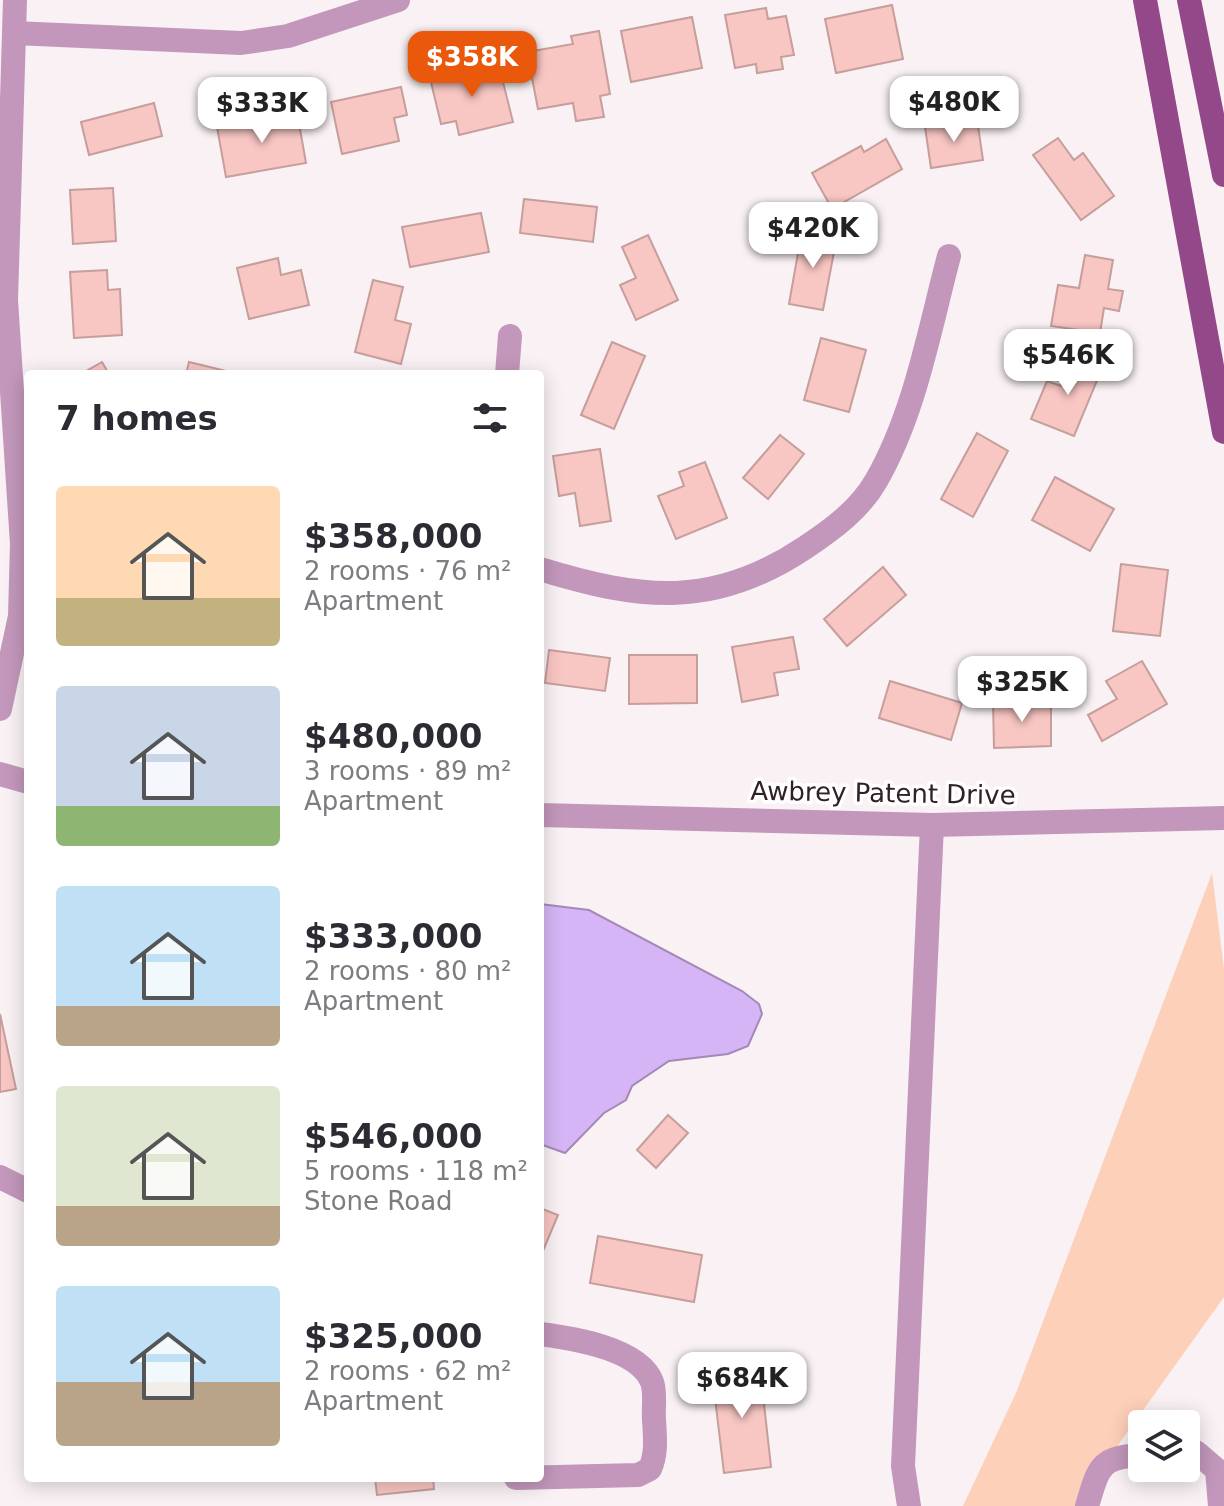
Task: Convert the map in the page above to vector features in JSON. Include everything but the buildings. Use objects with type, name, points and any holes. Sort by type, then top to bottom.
[{"type":"main road","points":[[1145,0],[1224,432]]},
{"type":"main road","points":[[1189,0],[1224,175]]},
{"type":"street","points":[[15,0],[6,300],[9,380],[24,500]]},
{"type":"street","points":[[14,33],[241,43],[288,36],[398,0]]},
{"type":"street","points":[[544,570],[603,589],[646,594],[689,593],[763,572],[827,534],[863,499],[877,480],[909,404],[949,256]]},
{"type":"street","points":[[507,370],[510,336]]},
{"type":"street","points":[[0,709],[20,616],[24,530]]},
{"type":"street","points":[[0,774],[24,781]]},
{"type":"street","name":"Awbrey Patent Drive","points":[[544,815],[932,825],[1224,818]]},
{"type":"street","points":[[909,1506],[903,1466],[932,825]]},
{"type":"street","points":[[0,1177],[24,1189]]},
{"type":"street","points":[[544,1335],[604,1348],[628,1357],[652,1381],[656,1457],[650,1469],[638,1475],[544,1477]]},
{"type":"street","points":[[1200,1455],[1217,1470],[1220,1506]]},
{"type":"street","points":[[1088,1502],[1103,1464],[1115,1456],[1128,1456]]},
{"type":"shaded area","points":[[1212,873],[1224,969],[1224,1297],[1143,1410],[1128,1410],[1128,1431],[1111,1455],[1093,1506],[963,1506],[1016,1393]]},
{"type":"shaded area","points":[[544,904],[589,910],[742,991],[759,1004],[762,1014],[748,1046],[728,1054],[669,1061],[632,1086],[626,1100],[604,1113],[565,1153],[544,1145]]}]
